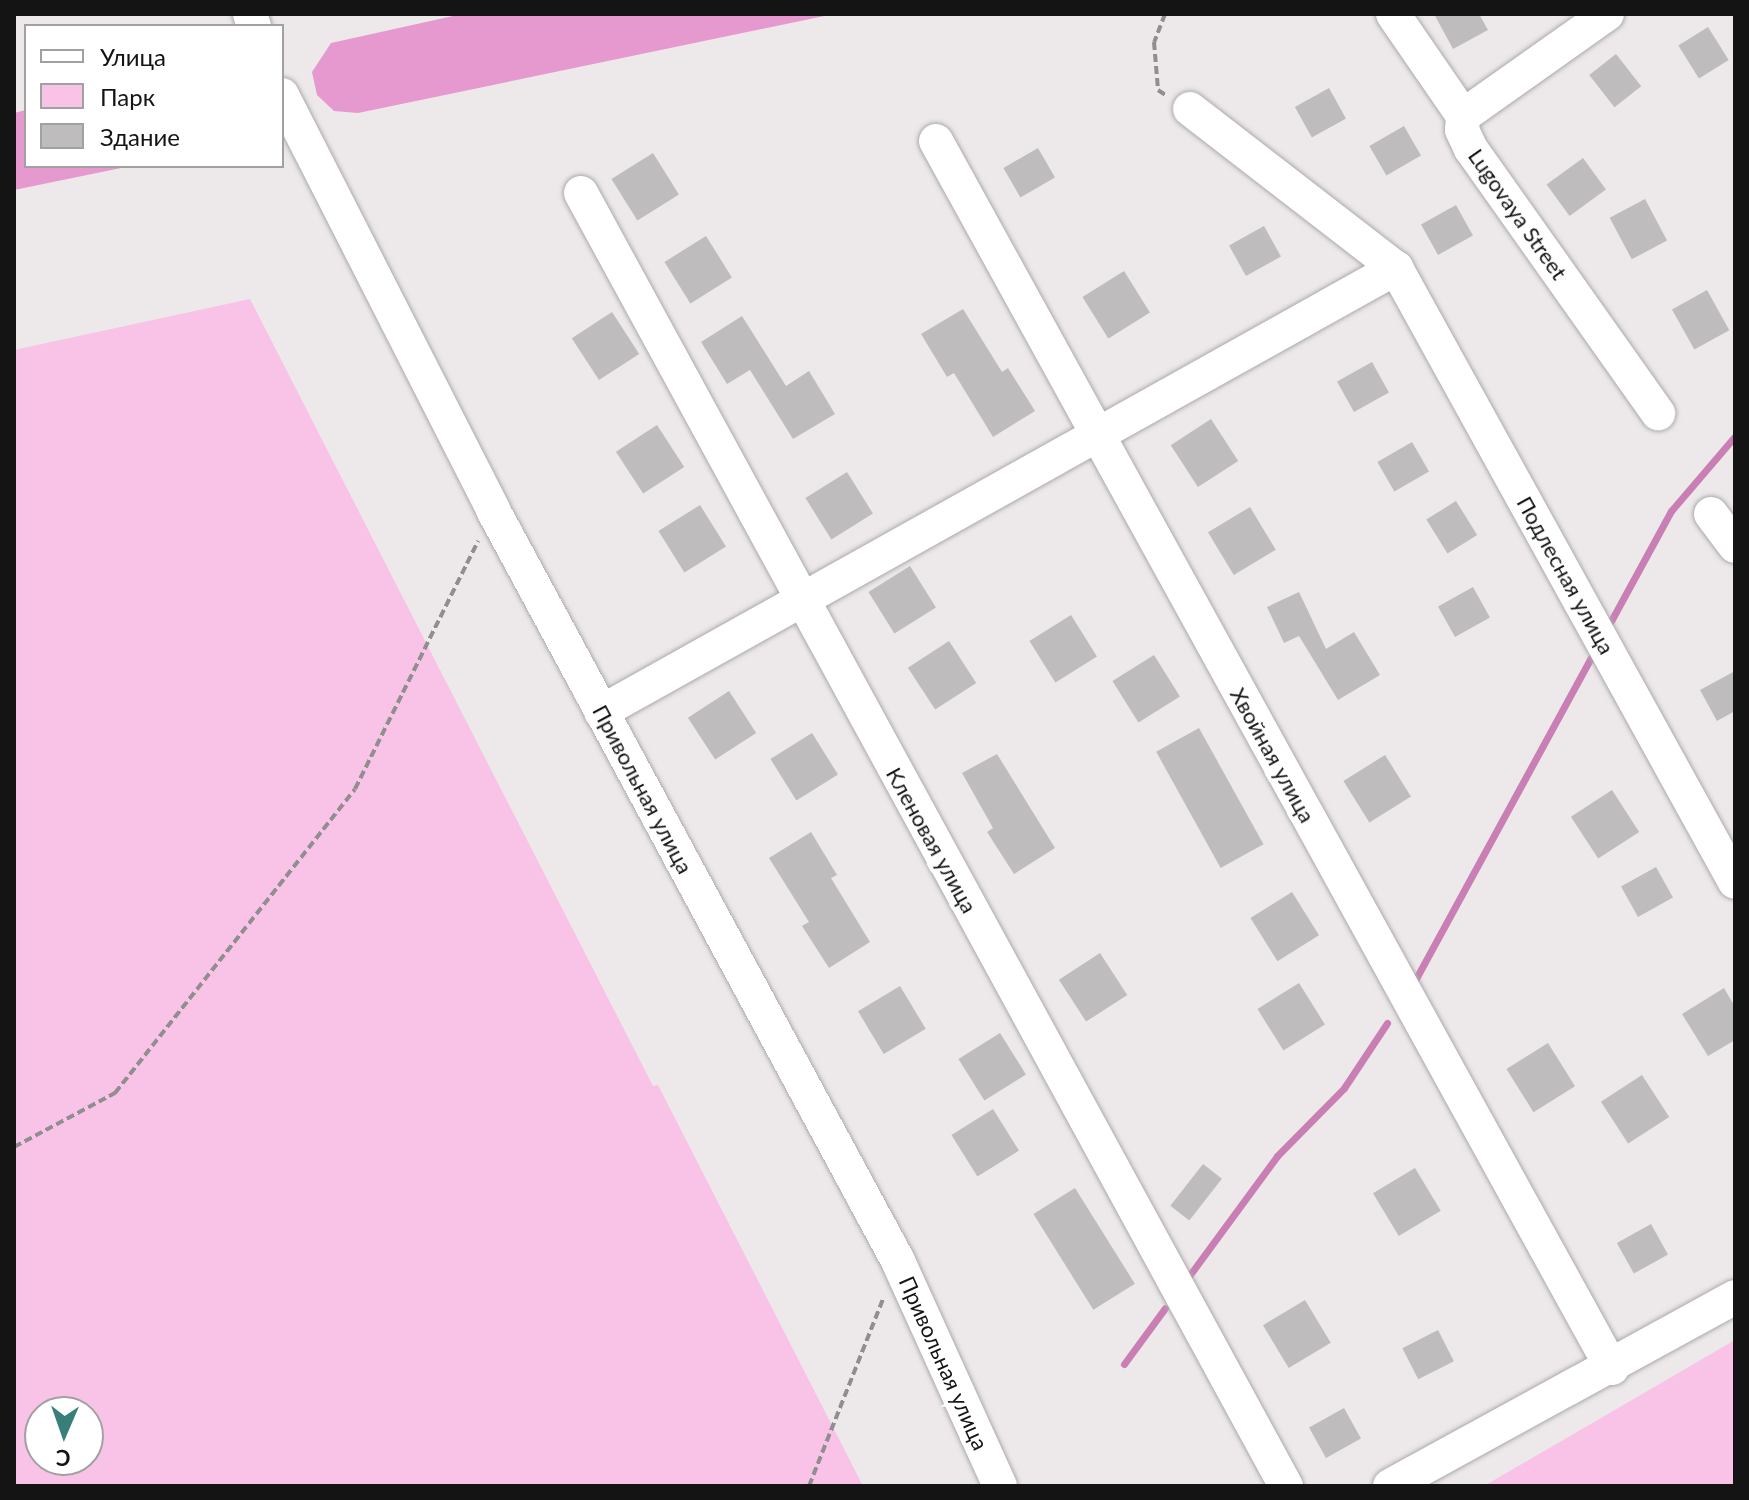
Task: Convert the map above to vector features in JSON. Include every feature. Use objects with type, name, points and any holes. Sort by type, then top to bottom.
[{"type":"street","name":"Lugovaya Street","points":[[1393,14],[1463,116],[1471,149],[1658,413]]},
{"type":"street","points":[[1463,116],[1607,14]]},
{"type":"street","name":"Привольная улица","points":[[284,99],[493,510],[898,1261],[1000,1486]]},
{"type":"street","points":[[601,712],[1094,433],[1396,268],[1190,109]]},
{"type":"street","name":"Хвойная улица","points":[[936,141],[1094,433],[1612,1368]]},
{"type":"street","name":"Кленовая улица","points":[[581,193],[1286,1486]]},
{"type":"street","name":"Подлесная улица","points":[[1396,268],[1735,882]]},
{"type":"street","points":[[1711,514],[1735,546]]},
{"type":"street","points":[[1390,1486],[1612,1368],[1735,1297]]},
{"type":"path","points":[[1165,14],[1154,42],[1158,90],[1190,109]]},
{"type":"path","points":[[14,1147],[115,1093],[355,789],[493,510]]},
{"type":"path","points":[[809,1486],[898,1261]]},
{"type":"green space","points":[[250,299],[653,1086],[658,1085],[863,1486],[14,1486],[14,350]]},
{"type":"green space","points":[[1735,1340],[1735,1486],[1484,1486]]},
{"type":"shaded area","points":[[462,14],[834,14],[358,113],[334,111],[317,95],[312,72],[331,43]]},
{"type":"shaded area","points":[[24,110],[24,168],[121,168],[14,190],[14,113]]},
{"type":"building","points":[[1434,14],[1479,14],[1488,30],[1453,49]]},
{"type":"building","points":[[1708,27],[1729,60],[1699,79],[1678,46]]},
{"type":"building","points":[[1616,54],[1641,86],[1614,107],[1589,75]]},
{"type":"building","points":[[1329,88],[1346,119],[1312,138],[1295,107]]},
{"type":"building","points":[[1404,126],[1421,155],[1386,175],[1369,146]]},
{"type":"building","points":[[1038,148],[1055,177],[1020,197],[1003,168]]},
{"type":"building","points":[[653,153],[679,195],[637,221],[611,179]]},
{"type":"building","points":[[1583,158],[1606,190],[1570,216],[1547,184]]},
{"type":"building","points":[[1645,199],[1667,240],[1632,259],[1610,218]]},
{"type":"building","points":[[1456,205],[1473,236],[1438,255],[1421,224]]},
{"type":"building","points":[[1264,226],[1281,257],[1246,276],[1229,245]]},
{"type":"building","points":[[706,236],[732,278],[690,304],[664,262]]},
{"type":"building","points":[[1124,271],[1150,313],[1108,339],[1082,297]]},
{"type":"building","points":[[1707,290],[1729,330],[1694,350],[1672,309]]},
{"type":"building","points":[[963,309],[1002,372],[1008,368],[1035,411],[993,437],[954,373],[947,377],[921,334]]},
{"type":"building","points":[[612,312],[639,354],[599,380],[572,338]]},
{"type":"building","points":[[742,316],[786,386],[809,371],[835,414],[793,439],[750,370],[727,384],[701,342]]},
{"type":"building","points":[[1372,362],[1389,393],[1354,412],[1337,381]]},
{"type":"building","points":[[1211,419],[1238,461],[1198,487],[1171,445]]},
{"type":"building","points":[[657,425],[684,467],[643,494],[616,452]]},
{"type":"building","points":[[1412,442],[1429,471],[1394,491],[1377,462]]},
{"type":"building","points":[[847,472],[873,514],[831,540],[805,498]]},
{"type":"building","points":[[1456,501],[1477,535],[1448,553],[1426,520]]},
{"type":"building","points":[[700,505],[726,547],[684,573],[658,531]]},
{"type":"building","points":[[1250,507],[1276,550],[1234,575],[1208,532]]},
{"type":"building","points":[[910,566],[936,608],[894,634],[868,592]]},
{"type":"building","points":[[1473,587],[1490,618],[1455,637],[1438,606]]},
{"type":"building","points":[[1299,592],[1326,649],[1354,632],[1380,675],[1338,700],[1299,636],[1284,643],[1267,607]]},
{"type":"building","points":[[1071,615],[1097,657],[1055,683],[1029,641]]},
{"type":"building","points":[[949,641],[976,683],[935,710],[908,668]]},
{"type":"building","points":[[1154,655],[1180,697],[1138,723],[1112,681]]},
{"type":"building","points":[[1735,671],[1735,711],[1717,721],[1700,690]]},
{"type":"building","points":[[729,691],[756,733],[715,760],[688,718]]},
{"type":"building","points":[[1199,728],[1263,844],[1221,868],[1156,752]]},
{"type":"building","points":[[812,733],[838,775],[796,801],[770,759]]},
{"type":"building","points":[[997,754],[1055,848],[1014,874],[987,832],[993,828],[962,773]]},
{"type":"building","points":[[1385,755],[1411,797],[1369,823],[1343,781]]},
{"type":"building","points":[[1612,790],[1639,832],[1598,859],[1571,817]]},
{"type":"building","points":[[811,832],[837,875],[831,878],[870,942],[829,968],[802,926],[809,922],[769,858]]},
{"type":"building","points":[[1656,867],[1673,898],[1638,917],[1621,886]]},
{"type":"building","points":[[1292,892],[1319,935],[1277,961],[1250,918]]},
{"type":"building","points":[[1100,953],[1127,995],[1086,1022],[1059,980]]},
{"type":"building","points":[[1299,983],[1325,1025],[1283,1051],[1257,1009]]},
{"type":"building","points":[[900,986],[926,1029],[884,1054],[858,1011]]},
{"type":"building","points":[[1724,988],[1735,1007],[1735,1040],[1708,1056],[1682,1014]]},
{"type":"building","points":[[1000,1033],[1026,1075],[984,1101],[958,1059]]},
{"type":"building","points":[[1548,1043],[1575,1086],[1533,1112],[1506,1069]]},
{"type":"building","points":[[1642,1075],[1669,1117],[1628,1144],[1601,1102]]},
{"type":"building","points":[[993,1109],[1019,1151],[977,1177],[951,1135]]},
{"type":"building","points":[[1203,1164],[1222,1179],[1189,1221],[1170,1206]]},
{"type":"building","points":[[1415,1168],[1441,1211],[1399,1236],[1373,1193]]},
{"type":"building","points":[[1075,1188],[1135,1284],[1093,1310],[1033,1214]]},
{"type":"building","points":[[1651,1224],[1668,1255],[1634,1274],[1617,1243]]},
{"type":"building","points":[[1305,1300],[1331,1343],[1289,1368],[1263,1325]]},
{"type":"building","points":[[1438,1330],[1454,1361],[1418,1379],[1402,1348]]},
{"type":"building","points":[[1344,1408],[1361,1439],[1326,1458],[1309,1427]]},
{"type":"waterway","points":[[1611,621],[1671,511],[1735,436]]},
{"type":"waterway","points":[[1413,984],[1591,658]]},
{"type":"waterway","points":[[1189,1276],[1277,1156],[1344,1088],[1387,1023]]},
{"type":"waterway","points":[[1124,1364],[1165,1308]]}]
